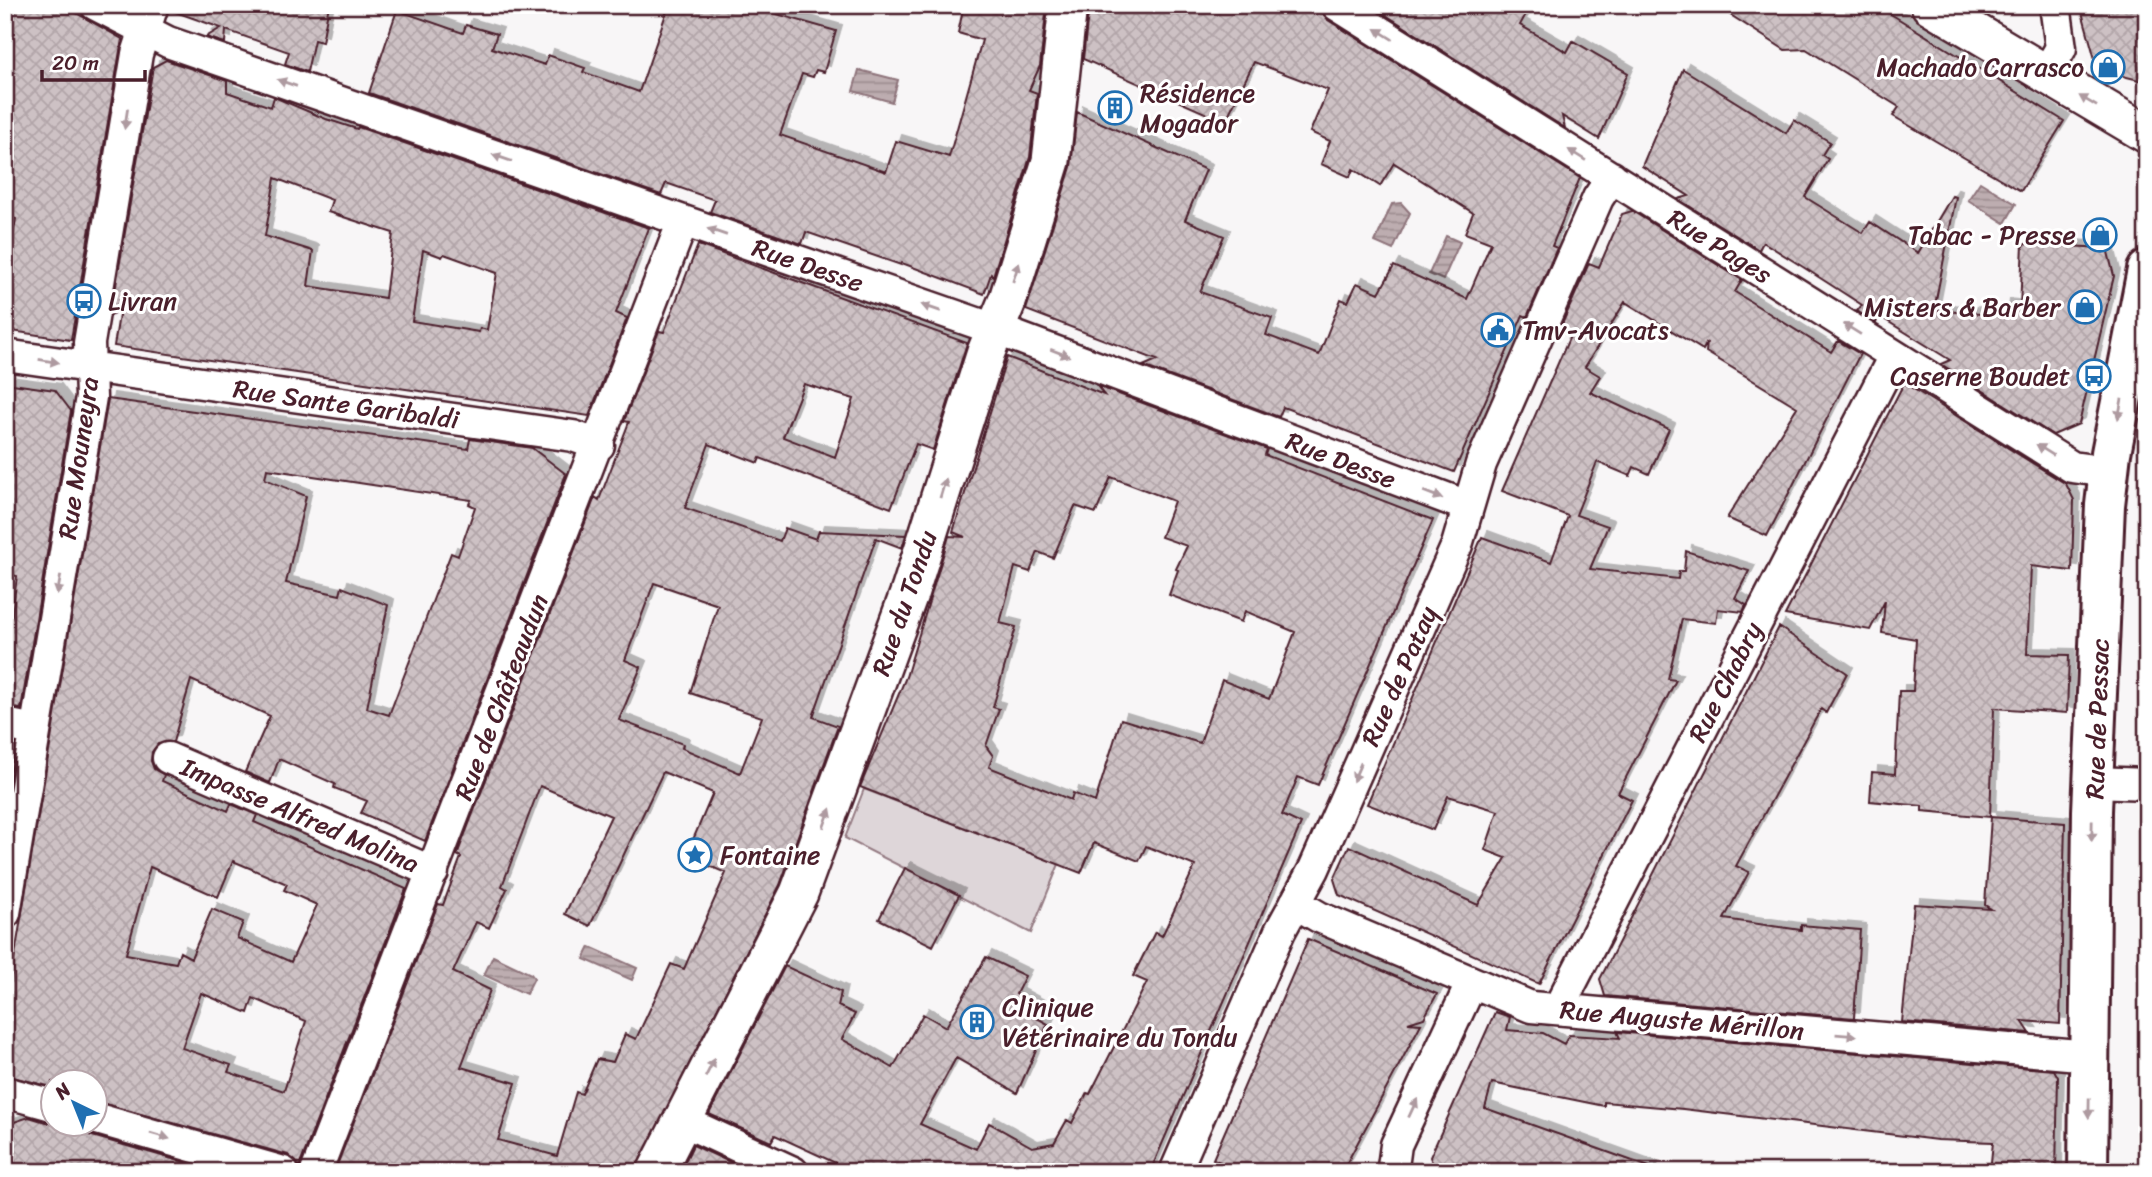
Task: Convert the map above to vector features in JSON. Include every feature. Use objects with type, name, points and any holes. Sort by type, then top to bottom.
[{"type":"main road","name":"Rue de Pessac","points":[[2088,1172],[2094,782],[2108,472],[2147,270]]},
{"type":"street","name":"Rue Desse","points":[[96,5],[150,19],[683,221],[996,330],[1467,506]]},
{"type":"street","name":"Rue du Tondu","points":[[656,1172],[799,894],[910,591],[986,352],[996,330],[1051,161],[1068,5]]},
{"type":"street","name":"Rue Pages","points":[[1337,5],[2072,467],[2108,472]]},
{"type":"street","points":[[1930,5],[2147,135]]},
{"type":"street","points":[[2045,75],[2061,48],[2055,5]]},
{"type":"street","name":"Rue Mouneyra","points":[[5,913],[19,727],[91,397],[89,343],[137,54],[150,19]]},
{"type":"street","name":"Rue de Patay","points":[[1175,1172],[1280,931],[1314,869],[1451,557],[1487,451],[1598,198],[1612,177]]},
{"type":"street","name":"Rue de Châteaudun","points":[[316,1172],[683,221]]},
{"type":"street","name":"Rue Sante Garibaldi","points":[[5,355],[573,436],[599,444]]},
{"type":"street","name":"Rue Chabry","points":[[1558,1009],[1894,356]]},
{"type":"street","name":"Impasse Alfred Molina","points":[[168,758],[433,872]]},
{"type":"street","points":[[2094,782],[2147,784]]},
{"type":"street","name":"Rue Auguste Mérillon","points":[[1295,904],[1319,917],[1531,1007],[2090,1055]]},
{"type":"street","points":[[1396,1172],[1393,1167],[1396,1145],[1472,982]]},
{"type":"street","points":[[5,1092],[38,1101]]},
{"type":"street","points":[[683,1121],[793,1172]]},
{"type":"street","points":[[108,1122],[283,1172]]},
{"type":"shaded area","points":[[859,70],[898,80],[892,102],[853,91]]},
{"type":"shaded area","points":[[1980,182],[2016,204],[2005,223],[1968,200]]},
{"type":"shaded area","points":[[1401,203],[1410,213],[1393,250],[1375,242],[1392,204]]},
{"type":"shaded area","points":[[1446,236],[1460,242],[1443,280],[1429,274]]},
{"type":"shaded area","points":[[864,789],[1059,864],[1031,933],[845,838]]},
{"type":"shaded area","points":[[590,947],[637,968],[632,980],[584,959]]},
{"type":"shaded area","points":[[493,956],[531,974],[534,978],[526,994],[484,975]]},
{"type":"building","points":[[5,5],[62,5],[122,39],[71,340],[5,330],[5,276],[16,219],[5,216]]},
{"type":"building","points":[[170,5],[329,5],[322,42],[314,40],[307,72],[285,64],[289,52],[226,30],[225,43],[206,37],[221,28],[170,10]]},
{"type":"building","points":[[669,5],[745,5],[836,31],[824,72],[816,70],[813,77],[802,74],[780,135],[886,172],[896,141],[949,157],[982,40],[958,33],[964,5],[1047,5],[1040,66],[1029,90],[1037,93],[1030,157],[993,276],[991,274],[984,294],[902,263],[901,265],[806,232],[802,244],[710,212],[715,200],[666,183],[661,195],[369,93],[397,10],[463,33],[466,25],[497,34],[492,48],[545,65],[548,55],[585,68],[583,72],[639,92]]},
{"type":"building","points":[[1089,5],[1320,5],[1328,20],[1580,178],[1552,246],[1557,248],[1527,317],[1523,315],[1454,472],[1283,407],[1279,417],[1143,366],[1157,360],[1026,310],[1071,167],[1077,112],[1206,170],[1185,220],[1224,236],[1200,292],[1272,318],[1266,335],[1319,355],[1341,299],[1348,302],[1357,283],[1379,293],[1394,266],[1467,299],[1491,243],[1465,233],[1473,213],[1394,163],[1380,186],[1353,169],[1350,177],[1321,164],[1330,141],[1310,132],[1328,90],[1254,62],[1225,122],[1083,59]]},
{"type":"building","points":[[1370,5],[1531,5],[1520,25],[1567,52],[1573,41],[1628,73],[1599,139],[1562,116],[1565,128]]},
{"type":"building","points":[[1715,5],[1876,5],[2064,121],[2021,191],[1893,116],[1899,107],[1806,49],[1785,50]]},
{"type":"building","points":[[2080,5],[2147,5],[2147,82],[2098,70]]},
{"type":"building","points":[[166,60],[227,81],[227,92],[271,107],[274,97],[326,119],[357,129],[358,127],[649,228],[616,313],[627,318],[589,416],[114,346],[120,309],[111,315],[153,67]],"holes":[[[275,178],[332,200],[328,212],[393,233],[385,298],[308,286],[313,251],[265,236]],[[423,250],[442,257],[444,254],[497,273],[487,330],[480,328],[479,332],[412,321]]]},
{"type":"building","points":[[1683,69],[1786,133],[1794,120],[1830,142],[1822,155],[1828,159],[1805,197],[1863,233],[1870,222],[1918,253],[1952,196],[1956,197],[1934,310],[2003,316],[2004,305],[2020,307],[2023,244],[2107,248],[2114,276],[2079,424],[2053,435],[1941,364],[1950,360],[1879,316],[1876,323],[1857,311],[1862,305],[1803,267],[1763,242],[1759,250],[1678,199],[1689,196],[1642,166]]},
{"type":"building","points":[[1632,211],[1742,280],[1735,292],[1831,352],[1838,341],[1860,354],[1767,536],[1727,518],[1797,407],[1706,352],[1707,342],[1703,350],[1625,302],[1585,367],[1600,376],[1590,392],[1669,429],[1649,474],[1634,467],[1630,476],[1597,462],[1576,515],[1608,526],[1590,569],[1678,579],[1679,571],[1684,571],[1686,551],[1749,571],[1735,598],[1746,605],[1743,612],[1718,609],[1716,623],[1682,619],[1668,679],[1676,680],[1618,793],[1632,800],[1539,984],[1339,895],[1334,879],[1349,846],[1478,905],[1506,858],[1485,850],[1498,811],[1448,796],[1433,830],[1367,804],[1482,537],[1551,562],[1568,516],[1502,491],[1570,336],[1559,331],[1589,263],[1599,267],[1622,214]]},
{"type":"building","points":[[698,245],[967,343],[933,450],[916,444],[891,508],[760,458],[758,463],[709,444],[685,508],[780,541],[785,528],[816,539],[819,531],[906,535],[902,548],[876,538],[813,717],[838,726],[780,885],[635,1172],[350,1172],[336,1168],[438,904],[443,905],[461,857],[457,855],[595,497],[599,500],[629,422],[624,421],[659,331],[664,332]],"holes":[[[804,384],[854,399],[835,457],[783,437]],[[654,583],[718,605],[690,693],[762,717],[740,773],[682,748],[683,744],[619,720],[641,667],[625,660]],[[663,772],[713,793],[686,856],[726,873],[684,969],[671,964],[636,1039],[625,1034],[613,1062],[597,1059],[582,1094],[576,1092],[557,1156],[498,1140],[516,1083],[461,1067],[490,990],[453,972],[476,922],[489,928],[507,889],[502,886],[540,786],[611,816],[565,914],[590,926]]]},
{"type":"building","points":[[1007,357],[1104,395],[1097,386],[1267,449],[1265,455],[1433,520],[1318,785],[1298,777],[1282,815],[1301,824],[1150,1172],[855,1172],[775,1135],[771,1142],[709,1114],[785,966],[841,992],[838,1006],[855,1014],[842,1039],[893,1068],[923,1014],[946,1027],[986,957],[1025,976],[1016,994],[1042,1008],[1037,1018],[1048,1024],[1017,1093],[956,1058],[920,1124],[976,1149],[989,1123],[1032,1147],[1054,1143],[1067,1120],[1072,1123],[1087,1093],[1090,1094],[1147,982],[1133,976],[1155,932],[1162,936],[1195,866],[1146,846],[1139,861],[1094,843],[1081,873],[860,787],[906,677],[949,536],[965,537],[953,532]],"holes":[[[1111,477],[1174,501],[1161,537],[1187,546],[1176,569],[1178,570],[1169,595],[1241,622],[1245,611],[1295,632],[1269,699],[1222,680],[1200,743],[1121,719],[1095,802],[1073,793],[1071,800],[989,767],[993,756],[986,746],[999,709],[993,707],[1016,627],[1000,623],[1015,567],[1030,572],[1038,552],[1053,558],[1075,506],[1096,513]]]},
{"type":"building","points":[[5,383],[55,390],[71,411],[21,709],[5,707],[5,644],[8,644],[17,576],[5,574]]},
{"type":"building","points":[[1904,383],[2066,484],[2074,500],[2072,571],[2031,566],[2027,654],[2069,655],[2067,713],[1994,708],[1990,817],[1922,811],[1922,806],[1870,801],[1872,772],[1895,774],[1899,691],[1913,691],[1916,639],[1882,633],[1885,601],[1870,630],[1785,615]]},
{"type":"building","points":[[108,399],[468,449],[470,439],[532,448],[566,474],[425,841],[361,813],[367,801],[334,788],[335,784],[279,759],[270,783],[245,772],[270,716],[191,680],[173,742],[158,744],[152,752],[151,761],[154,769],[164,775],[162,781],[228,811],[231,804],[257,815],[254,822],[406,889],[299,1167],[288,1155],[108,1105],[108,1068],[38,1068],[38,1083],[5,1075],[5,1014]],"holes":[[[267,469],[471,500],[469,504],[475,507],[458,556],[451,553],[389,715],[367,708],[388,605],[342,587],[340,595],[286,583],[306,496],[265,479]],[[233,861],[287,884],[284,890],[317,905],[291,962],[237,938],[243,922],[212,909],[191,958],[180,952],[176,963],[126,954],[150,867],[218,897]],[[201,993],[248,1013],[253,998],[306,1021],[284,1091],[228,1072],[231,1065],[182,1048]]]},
{"type":"building","points":[[1779,627],[1847,673],[1826,713],[1821,709],[1736,866],[1749,872],[1724,919],[1801,930],[1801,925],[1860,930],[1854,1018],[1605,996],[1600,979]]},
{"type":"building","points":[[5,742],[15,744],[5,805]]},
{"type":"building","points":[[1991,817],[2065,823],[2060,1024],[2022,1021],[2030,1033],[1902,1022],[1914,904],[1991,909],[1985,905]]},
{"type":"building","points":[[905,868],[959,895],[933,946],[879,919]]},
{"type":"building","points":[[1308,939],[1437,994],[1424,1018],[1408,1023],[1421,1024],[1342,1172],[1243,1172],[1213,1159]]},
{"type":"building","points":[[1495,1012],[1510,1017],[1507,1030],[1543,1033],[1564,1044],[1569,1035],[1620,1038],[1617,1032],[2054,1070],[2058,1077],[2056,1172],[1990,1172],[1993,1142],[1937,1140],[1683,1109],[1604,1102],[1604,1106],[1492,1083],[1485,1108],[1652,1168],[1651,1172],[1436,1172],[1430,1157]]},
{"type":"building","points":[[29,1117],[38,1120],[38,1138],[99,1138],[218,1172],[5,1172],[5,1125]]},
{"type":"building","points":[[693,1145],[751,1172],[680,1172]]},
{"type":"place","name":"Machado Carrasco","points":[[2108,67]]},
{"type":"place","name":"Résidence Mogador","points":[[1115,108]]},
{"type":"place","name":"Tabac - Presse","points":[[2100,235]]},
{"type":"place","name":"Livran","points":[[84,301]]},
{"type":"place","name":"Misters & Barber","points":[[2085,307]]},
{"type":"place","name":"Tmv-Avocats","points":[[1498,330]]},
{"type":"place","name":"Caserne Boudet","points":[[2094,376]]},
{"type":"place","name":"Fontaine","points":[[695,855]]},
{"type":"place","name":"Clinique Vétérinaire du Tondu","points":[[977,1022]]}]
